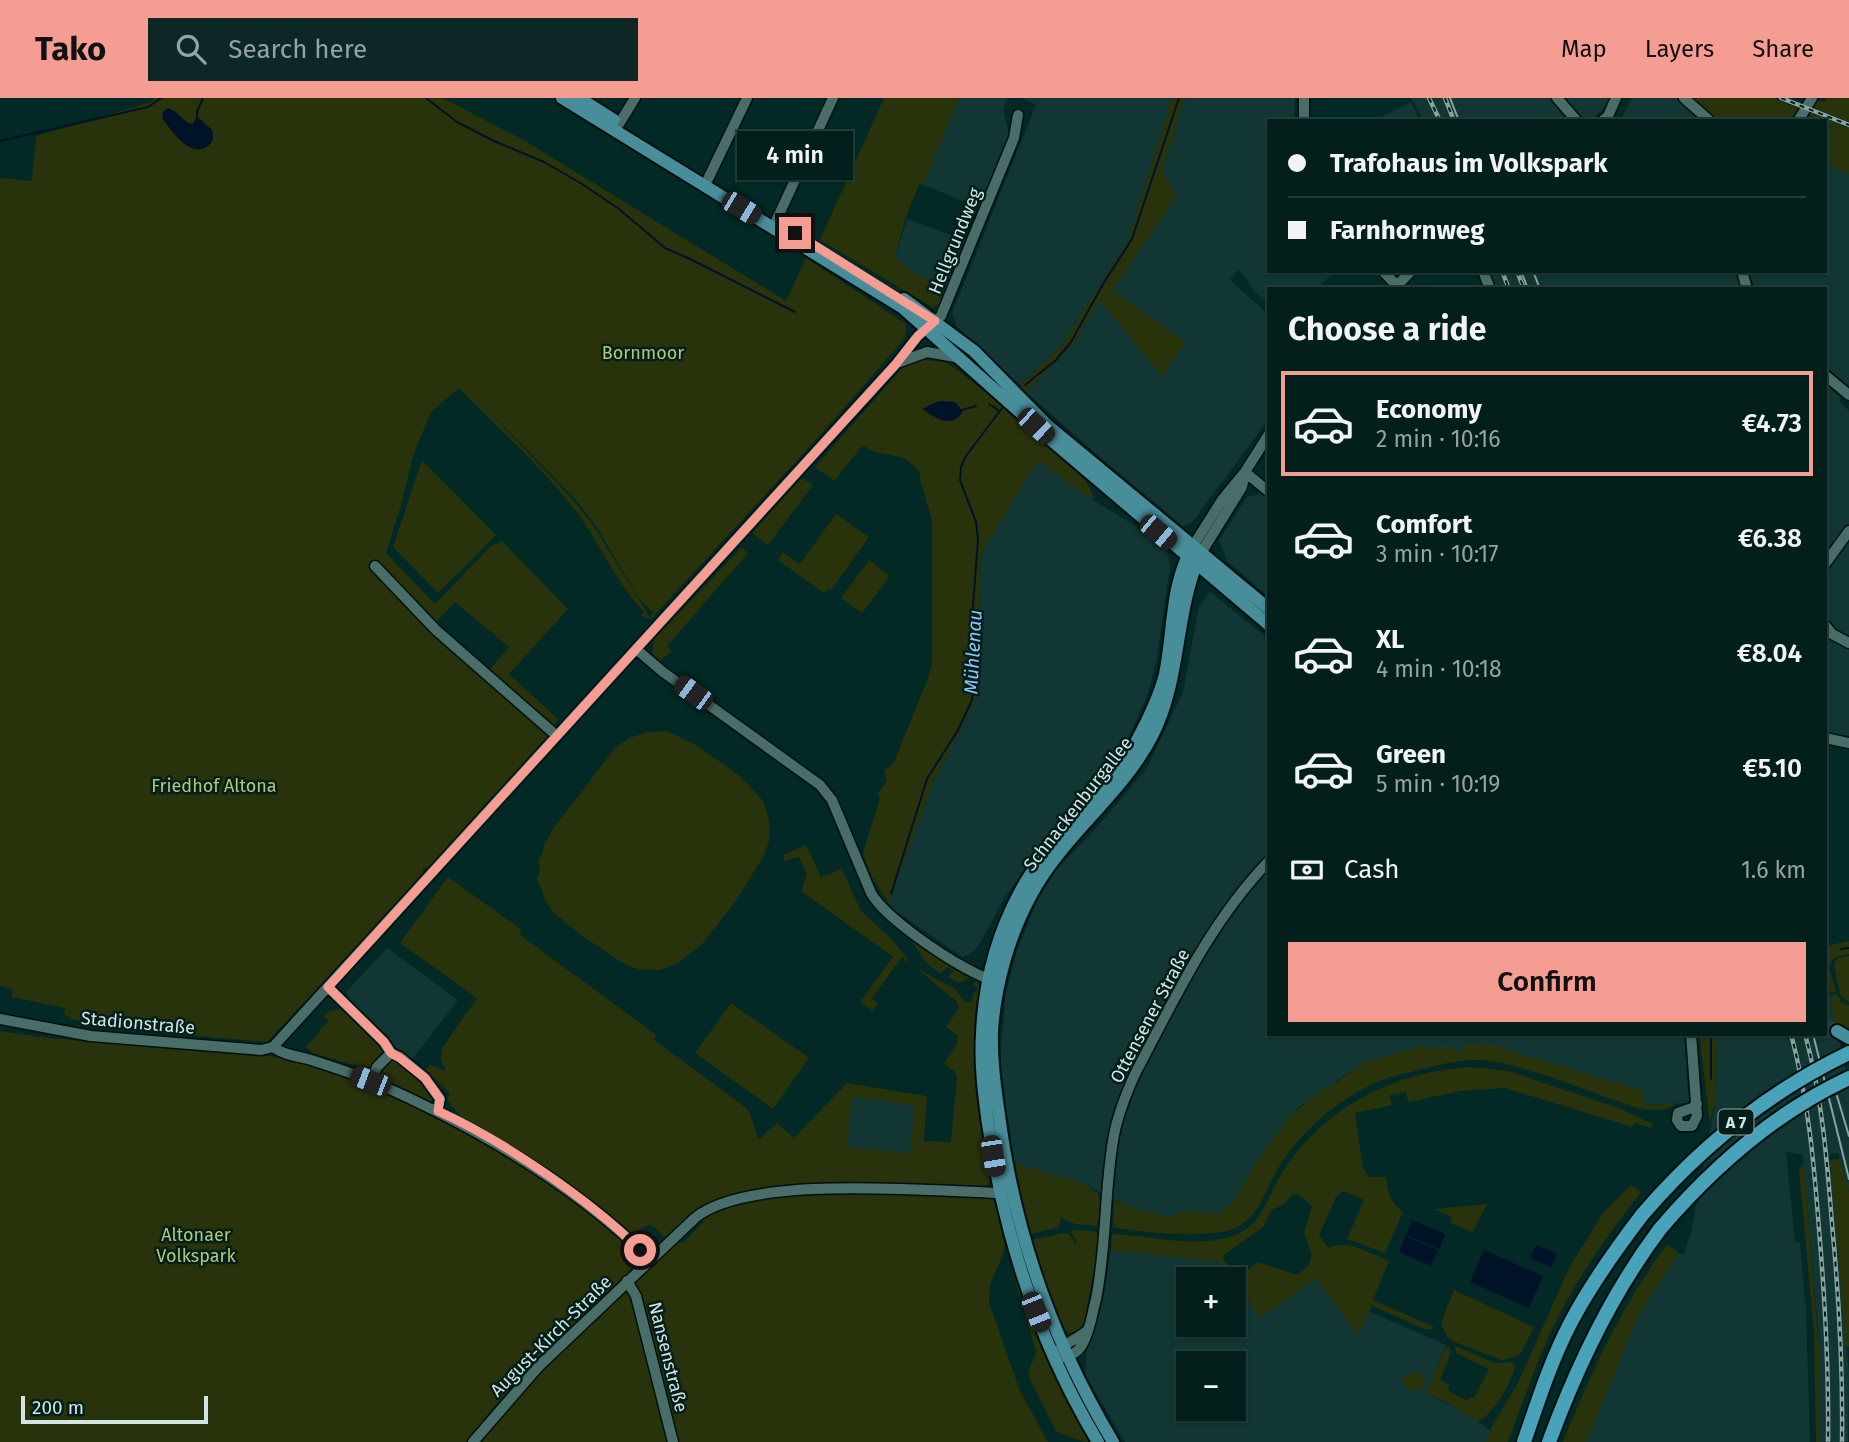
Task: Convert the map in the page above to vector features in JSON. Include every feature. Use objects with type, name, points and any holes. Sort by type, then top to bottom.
[{"type":"highway","name":"A 7","points":[[1524,1442],[1547,1374],[1571,1323],[1607,1263],[1642,1215],[1690,1162],[1724,1132],[1787,1087],[1849,1053]]},
{"type":"highway","name":"A 7","points":[[1549,1442],[1571,1383],[1611,1303],[1660,1229],[1710,1176],[1760,1133],[1798,1106],[1849,1079]]},
{"type":"main road","points":[[562,98],[974,351],[1047,425],[1194,555],[1215,580],[1267,623]]},
{"type":"main road","points":[[579,98],[890,290],[931,325],[962,359],[1051,440],[1194,555],[1267,608]]},
{"type":"main road","name":"Schnackenburgallee","points":[[994,980],[1036,886],[1057,855],[1135,766],[1153,734],[1171,687],[1194,555]]},
{"type":"main road","name":"Schnackenburgallee","points":[[1098,1442],[1061,1353],[1006,1191],[1005,1162],[992,1061],[994,980],[1004,926],[1029,877],[1045,855],[1114,779],[1147,721],[1164,675],[1176,594],[1194,555]]},
{"type":"main road","points":[[1188,589],[1201,581],[1215,580]]},
{"type":"main road","points":[[1837,1031],[1849,1038]]},
{"type":"main road","name":"Schnackenburgallee","points":[[1061,1353],[1113,1442]]},
{"type":"street","points":[[620,124],[635,98]]},
{"type":"street","points":[[708,179],[747,98]]},
{"type":"street","points":[[776,221],[833,98]]},
{"type":"street","points":[[1304,98],[1304,119]]},
{"type":"street","points":[[1557,98],[1575,119]]},
{"type":"street","points":[[1604,119],[1616,98]]},
{"type":"street","points":[[1684,98],[1708,119]]},
{"type":"street","points":[[1799,119],[1812,98]]},
{"type":"street","name":"Hellgrundweg","points":[[273,1047],[944,310],[1014,138],[1018,115]]},
{"type":"street","points":[[1395,287],[1409,273]]},
{"type":"street","points":[[896,364],[927,352],[962,359]]},
{"type":"street","points":[[1827,377],[1849,396]]},
{"type":"street","name":"Schnackenburgallee","points":[[1194,555],[1222,500],[1245,472],[1267,437]]},
{"type":"street","points":[[1245,472],[1267,490]]},
{"type":"street","points":[[1827,561],[1849,531]]},
{"type":"street","points":[[375,566],[426,621],[557,736]]},
{"type":"street","points":[[1827,628],[1832,634],[1849,643]]},
{"type":"street","points":[[636,649],[820,785],[832,800],[877,903],[958,965],[994,980]]},
{"type":"street","points":[[1827,738],[1849,743]]},
{"type":"street","name":"Ottensener Straße","points":[[1061,1353],[1080,1348],[1088,1330],[1102,1263],[1114,1136],[1126,1096],[1139,1066],[1211,934],[1230,906],[1267,864]]},
{"type":"street","points":[[328,987],[384,1042],[391,1053],[410,1065],[432,1085],[440,1099],[438,1111]]},
{"type":"street","name":"Stadionstraße","points":[[0,1018],[91,1036],[261,1050],[273,1047]]},
{"type":"street","points":[[1691,1036],[1697,1104],[1697,1116],[1695,1123],[1689,1127],[1681,1126],[1677,1120],[1680,1112],[1697,1104]]},
{"type":"street","points":[[273,1047],[370,1081],[438,1111],[487,1137],[616,1227],[650,1260]]},
{"type":"street","points":[[370,1081],[377,1067],[391,1053]]},
{"type":"street","name":"August-Kirch-Straße","points":[[473,1442],[539,1366],[699,1214],[721,1203],[779,1192],[848,1188],[1006,1191]]},
{"type":"street","name":"Nansenstraße","points":[[627,1282],[636,1296],[673,1442]]},
{"type":"shaded area","points":[[959,98],[1008,98],[1003,109],[1010,137],[981,208],[923,185]]},
{"type":"shaded area","points":[[1022,98],[1172,98],[1128,240],[1061,346],[1020,385],[957,327],[952,313],[1036,105]]},
{"type":"shaded area","points":[[1185,98],[1295,98],[1294,119],[1267,119],[1267,273],[1333,273],[1321,285],[1322,287],[1267,287],[1267,302],[1254,291],[1239,269],[1230,280],[1267,313],[1267,422],[1191,524],[1183,526],[1026,392],[1074,343],[1099,299],[1162,375],[1186,342],[1111,291],[1176,196],[1162,171]]},
{"type":"shaded area","points":[[1411,98],[1610,98],[1592,119],[1483,119],[1481,115],[1482,119],[1423,119]]},
{"type":"shaded area","points":[[1632,98],[1679,98],[1703,119],[1620,119]]},
{"type":"shaded area","points":[[1411,102],[1419,119],[1377,119]]},
{"type":"shaded area","points":[[168,108],[189,123],[193,124],[196,118],[199,118],[212,130],[213,138],[210,144],[195,149],[182,141],[162,118]]},
{"type":"shaded area","points":[[1827,164],[1849,174],[1849,387],[1827,368],[1827,287],[1754,287],[1749,273],[1827,273]]},
{"type":"shaded area","points":[[907,219],[967,241],[947,290],[909,270],[895,257]]},
{"type":"shaded area","points":[[1489,273],[1737,273],[1740,287],[1494,287]]},
{"type":"shaded area","points":[[1827,385],[1841,398],[1840,402],[1849,411],[1849,738],[1827,733]]},
{"type":"shaded area","points":[[939,401],[955,402],[963,411],[959,417],[949,421],[938,419],[922,409]]},
{"type":"shaded area","points":[[1038,461],[1091,499],[1147,533],[1167,551],[1170,567],[1156,663],[1147,697],[1111,768],[1032,860],[1005,897],[979,945],[970,955],[962,957],[889,904],[933,783],[976,699],[981,553]]},
{"type":"shaded area","points":[[1267,489],[1267,595],[1227,561],[1219,540],[1247,497],[1260,494]]},
{"type":"shaded area","points":[[1210,592],[1267,637],[1267,1036],[1684,1036],[1689,1103],[1645,1105],[1643,1091],[1495,1046],[1463,1050],[1422,1046],[1362,1063],[1298,1108],[1252,1168],[1235,1200],[1219,1214],[1189,1210],[1168,1217],[1129,1207],[1082,1183],[1013,1163],[1001,1049],[1006,992],[1017,951],[1035,905],[1054,872],[1100,824],[1148,766],[1183,692],[1199,606]]},
{"type":"shaded area","points":[[387,948],[458,1000],[411,1061],[356,1011],[346,992]]},
{"type":"shaded area","points":[[1827,981],[1849,1086],[1849,1192],[1838,1153],[1829,1154],[1837,1217],[1849,1374],[1848,1442],[1819,1442],[1818,1331],[1803,1155],[1786,1152],[1795,1242],[1800,1242],[1806,1310],[1810,1442],[1586,1442],[1639,1315],[1679,1253],[1684,1254],[1691,1233],[1716,1099],[1717,1036],[1827,1036]]},
{"type":"shaded area","points":[[852,1097],[915,1105],[910,1154],[847,1147]]},
{"type":"shaded area","points":[[1412,1220],[1445,1234],[1439,1249],[1406,1235]]},
{"type":"shaded area","points":[[1405,1236],[1438,1250],[1431,1266],[1399,1252]]},
{"type":"shaded area","points":[[1536,1245],[1557,1254],[1551,1267],[1530,1258]]},
{"type":"shaded area","points":[[1111,1250],[1220,1262],[1224,1267],[1176,1267],[1176,1337],[1246,1337],[1246,1298],[1260,1318],[1316,1278],[1359,1307],[1446,1345],[1426,1393],[1461,1410],[1491,1431],[1486,1442],[1125,1442],[1087,1378],[1087,1350],[1103,1301]]},
{"type":"shaded area","points":[[1484,1250],[1543,1276],[1529,1308],[1470,1282]]},
{"type":"green space","points":[[154,98],[443,98],[525,141],[786,301],[806,258],[906,324],[905,338],[822,433],[651,619],[641,616],[644,612],[624,587],[581,518],[558,490],[459,388],[431,412],[414,453],[386,553],[435,604],[490,547],[502,541],[568,609],[509,674],[558,719],[550,734],[429,868],[423,867],[423,875],[267,1042],[103,1028],[102,1025],[69,1019],[70,1016],[64,1015],[65,1008],[12,997],[13,989],[0,986],[0,178],[32,181],[36,136],[152,102]],"holes":[[[164,111],[174,111],[191,125],[199,118],[212,130],[211,141],[199,148],[190,147],[164,120]],[[467,388],[576,500],[595,524],[638,597],[654,614],[651,614],[651,619],[593,525],[574,501]],[[455,602],[509,647],[484,676],[430,629]]]},
{"type":"green space","points":[[884,98],[959,98],[923,185],[919,184],[895,256],[909,270],[947,290],[941,305],[932,307],[820,240]]},
{"type":"green space","points":[[1172,98],[1185,98],[1162,171],[1177,196],[1112,290],[1186,342],[1162,376],[1099,300],[1074,343],[1026,392],[1020,385],[1061,346],[1128,240]]},
{"type":"green space","points":[[1692,98],[1773,98],[1799,109],[1790,119],[1716,119]]},
{"type":"green space","points":[[1827,98],[1849,98],[1849,122],[1811,107],[1817,100],[1824,102]]},
{"type":"green space","points":[[1809,112],[1826,119],[1806,119]]},
{"type":"green space","points":[[1827,119],[1849,128],[1849,174],[1827,164]]},
{"type":"green space","points":[[922,357],[945,362],[991,396],[1085,480],[1094,497],[1091,499],[1038,461],[981,553],[976,699],[933,783],[889,904],[872,877],[863,854],[880,797],[877,795],[887,781],[884,771],[894,762],[932,664],[932,519],[919,471],[905,458],[871,451],[863,445],[834,481],[815,467],[905,365]]},
{"type":"green space","points":[[422,460],[496,535],[438,593],[393,547]]},
{"type":"green space","points":[[802,478],[813,485],[768,545],[752,533]]},
{"type":"green space","points":[[836,514],[869,537],[831,590],[828,589],[824,593],[778,560],[783,552],[800,564]]},
{"type":"green space","points":[[742,547],[748,553],[667,646],[672,651],[659,662],[652,652],[654,639]]},
{"type":"green space","points":[[869,560],[890,576],[862,613],[841,598]]},
{"type":"green space","points":[[667,731],[698,746],[740,776],[764,802],[769,821],[769,841],[764,856],[735,902],[703,943],[678,963],[660,970],[640,970],[624,964],[554,913],[544,899],[537,880],[540,870],[538,860],[553,829],[615,748],[629,738],[648,732]]},
{"type":"green space","points":[[806,845],[821,877],[842,869],[861,911],[893,940],[908,960],[906,962],[902,957],[872,998],[878,1003],[873,1011],[860,1002],[893,957],[801,891],[807,874],[799,857],[784,861],[783,855]]},
{"type":"green space","points":[[448,877],[522,930],[519,934],[656,1035],[654,1040],[744,1106],[750,1113],[758,1140],[777,1123],[794,1138],[847,1083],[927,1096],[924,1141],[951,1142],[957,1077],[955,1072],[944,1064],[958,1042],[958,1036],[946,1027],[959,1008],[956,1001],[915,967],[955,989],[965,1002],[972,1002],[973,994],[978,989],[974,985],[976,980],[982,988],[992,1179],[982,1188],[888,1185],[716,1201],[694,1214],[666,1241],[655,1227],[651,1226],[644,1227],[633,1235],[565,1182],[473,1122],[463,1119],[447,1100],[450,1093],[425,1070],[430,1065],[446,1071],[441,1060],[442,1048],[477,998],[400,943]],"holes":[[[852,1097],[914,1105],[910,1153],[847,1147]]]},
{"type":"green space","points":[[861,886],[881,914],[870,902]]},
{"type":"green space","points":[[886,918],[969,978],[959,983],[948,977],[954,971],[948,967],[941,973],[934,969],[924,960],[912,941]]},
{"type":"green space","points":[[1849,941],[1849,954],[1831,962],[1836,992],[1830,993],[1827,980],[1827,946]]},
{"type":"green space","points":[[1849,956],[1849,1002],[1840,995],[1834,964],[1838,958]]},
{"type":"green space","points":[[1837,994],[1841,1002],[1849,1005],[1849,1030],[1834,1022],[1830,995]]},
{"type":"green space","points":[[731,1003],[809,1058],[773,1109],[695,1053]]},
{"type":"green space","points":[[342,1009],[383,1046],[383,1054],[371,1070],[313,1053],[306,1047],[328,1021],[324,1016],[329,1011]]},
{"type":"green space","name":"Altonaer Volkspark","points":[[0,1031],[72,1040],[254,1054],[336,1073],[430,1114],[546,1183],[628,1243],[634,1255],[633,1268],[497,1403],[466,1442],[0,1442]]},
{"type":"green space","points":[[1699,1036],[1717,1036],[1716,1099],[1710,1124]]},
{"type":"green space","points":[[1466,1043],[1495,1046],[1643,1091],[1645,1105],[1676,1103],[1665,1109],[1644,1109],[1513,1066],[1478,1060],[1442,1064],[1385,1079],[1332,1109],[1301,1137],[1288,1153],[1257,1208],[1239,1226],[1227,1231],[1195,1234],[1113,1227],[1114,1200],[1129,1207],[1168,1217],[1189,1210],[1219,1214],[1235,1200],[1252,1168],[1289,1117],[1319,1092],[1362,1063],[1422,1046],[1463,1050]]},
{"type":"green space","points":[[391,1060],[398,1061],[431,1089],[434,1098],[430,1102],[381,1081],[381,1068]]},
{"type":"green space","points":[[1472,1067],[1508,1071],[1621,1109],[1653,1124],[1651,1128],[1635,1123],[1632,1127],[1505,1088],[1461,1091],[1408,1102],[1406,1092],[1390,1095],[1392,1105],[1355,1113],[1363,1168],[1369,1177],[1386,1177],[1390,1197],[1403,1212],[1385,1253],[1347,1239],[1364,1200],[1343,1191],[1336,1197],[1319,1235],[1328,1248],[1351,1246],[1389,1261],[1373,1300],[1434,1327],[1430,1330],[1372,1306],[1358,1336],[1316,1278],[1260,1318],[1246,1298],[1246,1269],[1258,1262],[1297,1275],[1308,1266],[1312,1255],[1304,1233],[1312,1206],[1297,1194],[1293,1194],[1283,1205],[1272,1210],[1263,1227],[1224,1255],[1223,1259],[1229,1267],[1224,1267],[1220,1262],[1111,1250],[1112,1234],[1189,1242],[1220,1239],[1244,1230],[1258,1217],[1282,1173],[1318,1129],[1364,1097],[1416,1076]]},
{"type":"green space","points":[[1840,1159],[1849,1192],[1849,1347],[1846,1346],[1830,1160]]},
{"type":"green space","points":[[1013,1163],[1082,1183],[1098,1193],[1101,1208],[1097,1226],[1075,1224],[1061,1218],[1059,1227],[1030,1234]]},
{"type":"green space","points":[[1804,1163],[1820,1365],[1819,1442],[1816,1442],[1814,1332],[1799,1170]]},
{"type":"green space","points":[[1631,1185],[1641,1192],[1592,1259],[1560,1313],[1539,1359],[1508,1442],[1486,1442],[1492,1426],[1517,1385],[1569,1268],[1603,1213]]},
{"type":"green space","points":[[847,1191],[992,1198],[999,1204],[1007,1236],[1003,1254],[990,1285],[989,1302],[1020,1391],[1048,1442],[478,1442],[549,1364],[676,1243],[684,1242],[703,1222],[701,1219],[730,1205],[779,1195]]},
{"type":"green space","points":[[1487,1204],[1473,1232],[1450,1223],[1452,1217],[1434,1209]]},
{"type":"green space","points":[[1071,1231],[1097,1232],[1098,1250],[1084,1322],[1077,1331],[1068,1332],[1062,1326],[1031,1240],[1063,1233],[1069,1234],[1075,1243],[1077,1242]]},
{"type":"green space","points":[[1667,1244],[1679,1253],[1639,1315],[1586,1442],[1563,1442],[1609,1340],[1636,1291]]},
{"type":"green space","points":[[1012,1261],[1094,1442],[1074,1439],[1056,1431],[1029,1377],[1036,1351],[1011,1267]]},
{"type":"green space","points":[[1454,1290],[1534,1327],[1521,1353],[1516,1357],[1501,1360],[1447,1337],[1441,1323]]},
{"type":"green space","points":[[1449,1346],[1450,1355],[1440,1380],[1450,1385],[1447,1390],[1467,1401],[1470,1397],[1474,1398],[1489,1369],[1456,1353],[1455,1346],[1495,1363],[1511,1362],[1515,1365],[1500,1399],[1478,1422],[1449,1403],[1426,1393],[1445,1349]]},
{"type":"green space","points":[[1416,1372],[1422,1375],[1425,1383],[1423,1386],[1416,1390],[1404,1387],[1402,1381],[1405,1376]]},
{"type":"waterway","points":[[0,141],[148,107],[161,98]]},
{"type":"waterway","points":[[197,118],[203,98]]},
{"type":"waterway","points":[[426,98],[457,122],[544,162],[582,184],[619,209],[665,248],[795,312]]},
{"type":"waterway","name":"Mühlenau","points":[[1025,385],[1056,360],[1071,342],[1132,239],[1179,98]]},
{"type":"waterway","points":[[989,404],[998,410]]},
{"type":"waterway","points":[[962,410],[976,406]]},
{"type":"waterway","name":"Mühlenau","points":[[891,894],[927,779],[958,730],[972,700],[973,606],[978,539],[976,522],[960,480],[961,467],[966,456],[1002,408]]},
{"type":"waterway","points":[[1841,949],[1849,948]]},
{"type":"waterway","points":[[1711,1036],[1711,1079]]},
{"type":"tunnel","points":[[1827,1025],[1837,1031]]},
{"type":"tram line","points":[[1450,98],[1458,119]]},
{"type":"tram line","points":[[1522,273],[1527,287]]},
{"type":"tram line","points":[[1534,273],[1539,287]]},
{"type":"tram line","points":[[1813,1036],[1849,1179]]},
{"type":"tram line","points":[[1837,1096],[1849,1136]]},
{"type":"railway","points":[[1429,98],[1439,119]]},
{"type":"railway","points":[[1445,98],[1453,119]]},
{"type":"railway","points":[[1781,98],[1849,125]]},
{"type":"railway","points":[[1503,273],[1508,287]]},
{"type":"railway","points":[[1518,273],[1523,287]]},
{"type":"railway","points":[[1792,1036],[1806,1106],[1815,1180],[1826,1336],[1828,1442]]},
{"type":"railway","points":[[1806,1036],[1820,1104],[1828,1176],[1840,1333],[1842,1442]]},
{"type":"route","points":[[640,1250],[616,1227],[528,1163],[438,1111],[440,1099],[432,1085],[410,1065],[392,1055],[384,1042],[328,987],[744,528],[822,446],[918,336],[935,321],[890,290],[795,233]]},
{"type":"park label","name":"Bornmoor","points":[[643,353]]},
{"type":"park label","name":"Friedhof Altona","points":[[214,786]]}]
